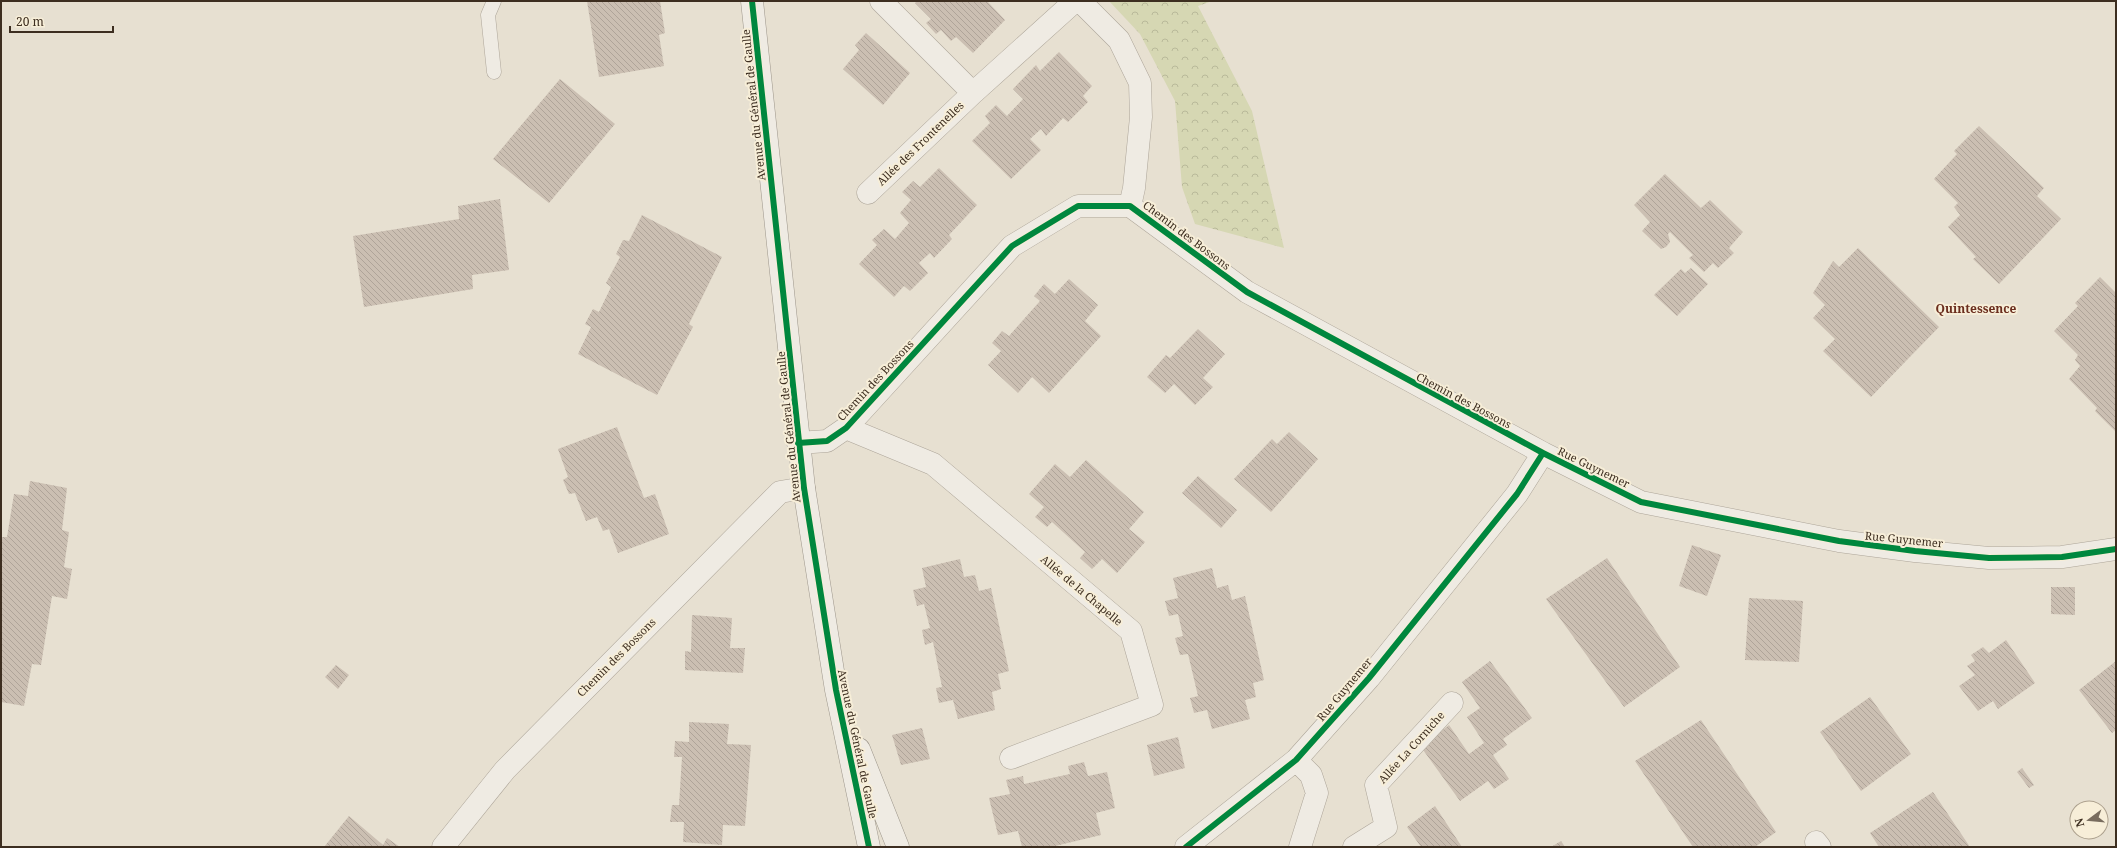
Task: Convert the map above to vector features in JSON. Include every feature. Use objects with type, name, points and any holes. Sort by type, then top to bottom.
[{"type":"street","name":"Avenue du Général de Gaulle","points":[[752,1],[804,488],[836,690],[870,847]]},
{"type":"street","name":"Allée des Frontenelles","points":[[881,1],[973,93]]},
{"type":"street","name":"Allée des Frontenelles","points":[[868,193],[973,93],[1075,1]]},
{"type":"street","name":"Chemin des Bossons","points":[[1080,1],[1119,40],[1140,83],[1141,117],[1134,188],[1130,206]]},
{"type":"street","name":"Chemin des Bossons","points":[[798,443],[827,441],[846,428],[1012,246],[1078,206],[1130,206],[1247,292],[1543,454]]},
{"type":"street","name":"Allée de la Chapelle","points":[[846,428],[933,464],[1131,631],[1152,705],[1011,758]]},
{"type":"street","name":"Rue Guynemer","points":[[1186,847],[1296,760],[1369,678],[1517,494],[1543,454],[1641,502],[1838,541],[1915,551],[1989,558],[2062,557],[2116,549]]},
{"type":"street","name":"Chemin des Bossons","points":[[443,847],[505,770],[780,492],[804,488]]},
{"type":"street","name":"Avenue du Général de Gaulle","points":[[836,690],[898,847]]},
{"type":"street","name":"Allée La Corniche","points":[[1354,847],[1386,827],[1376,785],[1452,703]]},
{"type":"street","points":[[1296,760],[1311,775],[1316,793],[1300,847]]},
{"type":"lane","points":[[494,1],[488,15],[494,72]]},
{"type":"green space","points":[[1109,1],[1212,1],[1198,6],[1252,111],[1284,248],[1195,224],[1182,187],[1175,101],[1140,34]]},
{"type":"building","points":[[587,1],[660,1],[665,33],[659,35],[664,66],[599,77]]},
{"type":"building","points":[[917,1],[987,1],[1005,20],[973,53],[956,37],[951,41],[941,30],[936,34],[926,23],[931,19],[915,3]]},
{"type":"building","points":[[866,33],[910,73],[883,105],[843,69],[859,50],[855,45]]},
{"type":"building","points":[[1059,52],[1092,86],[1083,96],[1088,102],[1068,122],[1063,118],[1046,136],[1041,129],[1030,139],[1041,150],[1011,179],[972,141],[990,123],[985,116],[996,105],[1007,116],[1023,99],[1013,89],[1036,65],[1040,71]]},
{"type":"building","points":[[560,79],[615,124],[549,203],[493,159]]},
{"type":"building","points":[[1979,126],[2044,188],[2037,196],[2061,219],[1999,284],[1973,259],[1976,257],[1948,227],[1960,215],[1954,207],[1958,203],[1934,179],[1957,154],[1954,151]]},
{"type":"building","points":[[939,168],[977,205],[949,235],[952,239],[934,258],[930,253],[919,263],[928,273],[910,291],[904,286],[894,297],[859,264],[877,245],[872,240],[884,229],[895,239],[909,223],[900,213],[911,200],[902,192],[913,181],[920,187]]},
{"type":"building","points":[[1665,174],[1701,208],[1710,200],[1743,232],[1729,248],[1734,253],[1718,268],[1713,263],[1704,272],[1689,258],[1693,255],[1670,232],[1668,234],[1670,242],[1666,247],[1661,249],[1642,231],[1650,222],[1634,205]]},
{"type":"building","points":[[500,199],[509,270],[472,275],[473,289],[364,307],[353,236],[459,219],[458,206]]},
{"type":"building","points":[[642,215],[722,257],[689,324],[693,327],[657,395],[578,354],[591,327],[585,324],[593,309],[599,312],[611,287],[606,283],[620,257],[616,254],[623,240],[629,241]]},
{"type":"building","points":[[1858,248],[1939,327],[1871,397],[1823,351],[1835,339],[1813,318],[1825,305],[1813,293],[1833,261],[1839,267]]},
{"type":"building","points":[[1691,268],[1708,284],[1677,316],[1654,295],[1681,269],[1685,273]]},
{"type":"building","points":[[2100,277],[2116,293],[2116,432],[2095,411],[2097,408],[2069,379],[2080,366],[2075,360],[2078,355],[2054,331],[2078,306],[2075,303]]},
{"type":"building","points":[[1069,279],[1098,305],[1085,321],[1101,336],[1049,393],[1032,377],[1018,393],[988,365],[1001,351],[992,343],[1002,331],[1009,336],[1040,301],[1034,296],[1044,284],[1055,294]]},
{"type":"building","points":[[1198,329],[1225,354],[1203,378],[1213,387],[1195,405],[1174,384],[1165,393],[1147,377],[1166,355],[1170,358]]},
{"type":"building","points":[[617,427],[644,498],[655,494],[669,534],[618,553],[609,529],[603,531],[597,517],[586,521],[575,493],[569,494],[563,480],[568,477],[558,449]]},
{"type":"building","points":[[1289,432],[1318,459],[1271,512],[1234,479],[1272,439],[1277,444]]},
{"type":"building","points":[[1086,460],[1144,512],[1129,529],[1145,542],[1117,573],[1102,559],[1092,569],[1080,558],[1085,552],[1052,522],[1047,527],[1035,517],[1044,507],[1029,494],[1055,464],[1070,477]]},
{"type":"building","points":[[1198,476],[1237,510],[1221,528],[1182,493]]},
{"type":"building","points":[[30,481],[67,488],[62,530],[69,532],[64,567],[72,569],[67,599],[52,596],[41,665],[32,664],[24,706],[1,702],[1,537],[7,537],[14,494],[28,496]]},
{"type":"building","points":[[1692,545],[1721,555],[1707,596],[1679,586]]},
{"type":"building","points":[[1607,558],[1680,667],[1624,707],[1546,599]]},
{"type":"building","points":[[960,559],[964,577],[975,575],[979,591],[991,588],[1009,671],[998,674],[1001,689],[992,692],[995,710],[958,719],[953,700],[939,703],[936,688],[942,687],[933,642],[925,645],[922,630],[930,628],[924,604],[917,606],[913,590],[926,587],[922,568]]},
{"type":"building","points":[[1212,568],[1217,588],[1228,585],[1232,600],[1245,596],[1264,680],[1253,683],[1256,697],[1245,700],[1250,719],[1212,729],[1207,710],[1194,713],[1190,698],[1198,696],[1188,654],[1180,655],[1175,638],[1183,636],[1178,614],[1169,616],[1165,601],[1178,598],[1173,578]]},
{"type":"building","points":[[2051,587],[2075,587],[2075,615],[2051,614]]},
{"type":"building","points":[[1749,598],[1803,601],[1799,662],[1745,660]]},
{"type":"building","points":[[692,615],[732,618],[730,648],[745,648],[743,673],[685,670],[685,651],[691,652]]},
{"type":"building","points":[[2006,640],[2035,683],[1998,709],[1993,701],[1978,711],[1959,686],[1975,675],[1967,666],[1975,661],[1971,655],[1983,647],[1989,653]]},
{"type":"building","points":[[1490,661],[1532,718],[1503,739],[1507,745],[1493,755],[1509,779],[1494,789],[1488,781],[1460,801],[1421,747],[1449,725],[1469,754],[1484,743],[1467,717],[1480,708],[1462,682]]},
{"type":"building","points":[[2116,661],[2116,730],[2112,733],[2079,690]]},
{"type":"building","points":[[336,665],[349,675],[338,689],[325,677]]},
{"type":"building","points":[[1870,697],[1911,754],[1861,791],[1820,732]]},
{"type":"building","points":[[1701,720],[1776,832],[1755,847],[1693,847],[1635,761]]},
{"type":"building","points":[[689,722],[729,724],[727,744],[751,745],[745,826],[723,825],[722,845],[683,842],[684,822],[670,822],[672,805],[679,805],[682,757],[674,757],[675,741],[689,742]]},
{"type":"building","points":[[922,728],[930,759],[901,765],[892,735]]},
{"type":"building","points":[[1178,737],[1185,768],[1154,776],[1147,745]]},
{"type":"building","points":[[1084,762],[1088,776],[1107,772],[1115,808],[1096,813],[1101,835],[1051,847],[1022,847],[1018,831],[998,835],[989,798],[1010,794],[1006,780],[1023,776],[1024,784],[1070,774],[1068,766]]},
{"type":"building","points":[[2022,768],[2034,785],[2029,788],[2017,772]]},
{"type":"building","points":[[1933,792],[1970,847],[1879,847],[1870,833]]},
{"type":"building","points":[[1435,806],[1462,847],[1421,847],[1407,827]]},
{"type":"building","points":[[349,816],[383,845],[387,838],[400,847],[324,847]]},
{"type":"building","points":[[1561,841],[1565,847],[1551,847]]},
{"type":"cycle path","points":[[752,1],[804,488],[836,690],[869,847]]},
{"type":"cycle path","points":[[798,443],[827,441],[846,428],[1012,246],[1078,206],[1130,206],[1247,292],[1543,453]]},
{"type":"cycle path","points":[[1186,847],[1296,760],[1369,678],[1517,494],[1543,453],[1641,502],[1839,541],[1915,551],[1989,558],[2062,557],[2116,549]]},
{"type":"district","name":"Quintessence","points":[[1976,308]]}]
